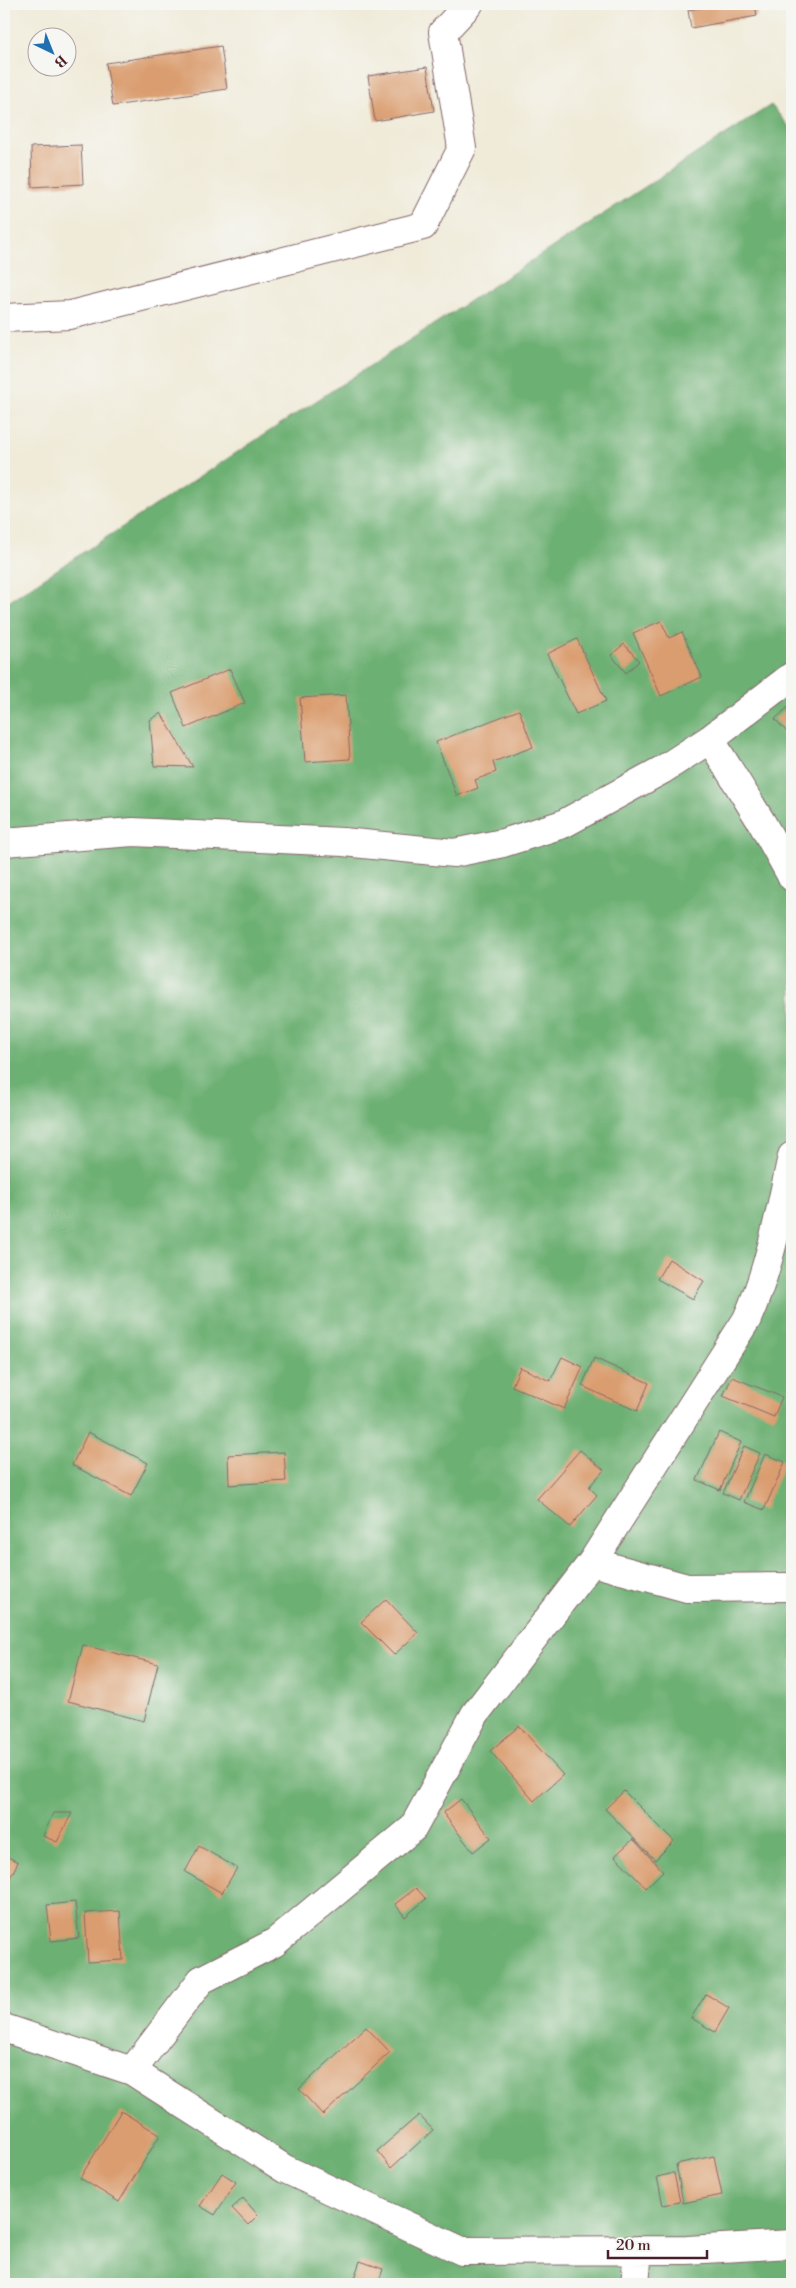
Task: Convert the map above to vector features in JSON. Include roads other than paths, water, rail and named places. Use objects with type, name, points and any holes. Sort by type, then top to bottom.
[{"type":"street","points":[[4,318],[70,315],[423,226],[462,148],[443,32],[469,4]]},
{"type":"street","points":[[4,842],[133,832],[343,842],[454,853],[503,843],[563,824],[662,770],[710,739],[792,676]]},
{"type":"street","points":[[710,739],[762,823],[792,877]]},
{"type":"street","points":[[132,2072],[201,1980],[274,1943],[413,1828],[475,1714],[592,1562],[747,1319],[760,1290],[770,1258],[792,1156]]},
{"type":"street","points":[[592,1562],[687,1588],[792,1587]]},
{"type":"street","points":[[9,2037],[132,2072],[285,2169],[462,2251],[687,2250],[792,2244]]},
{"type":"street","points":[[635,2284],[638,2250]]}]
